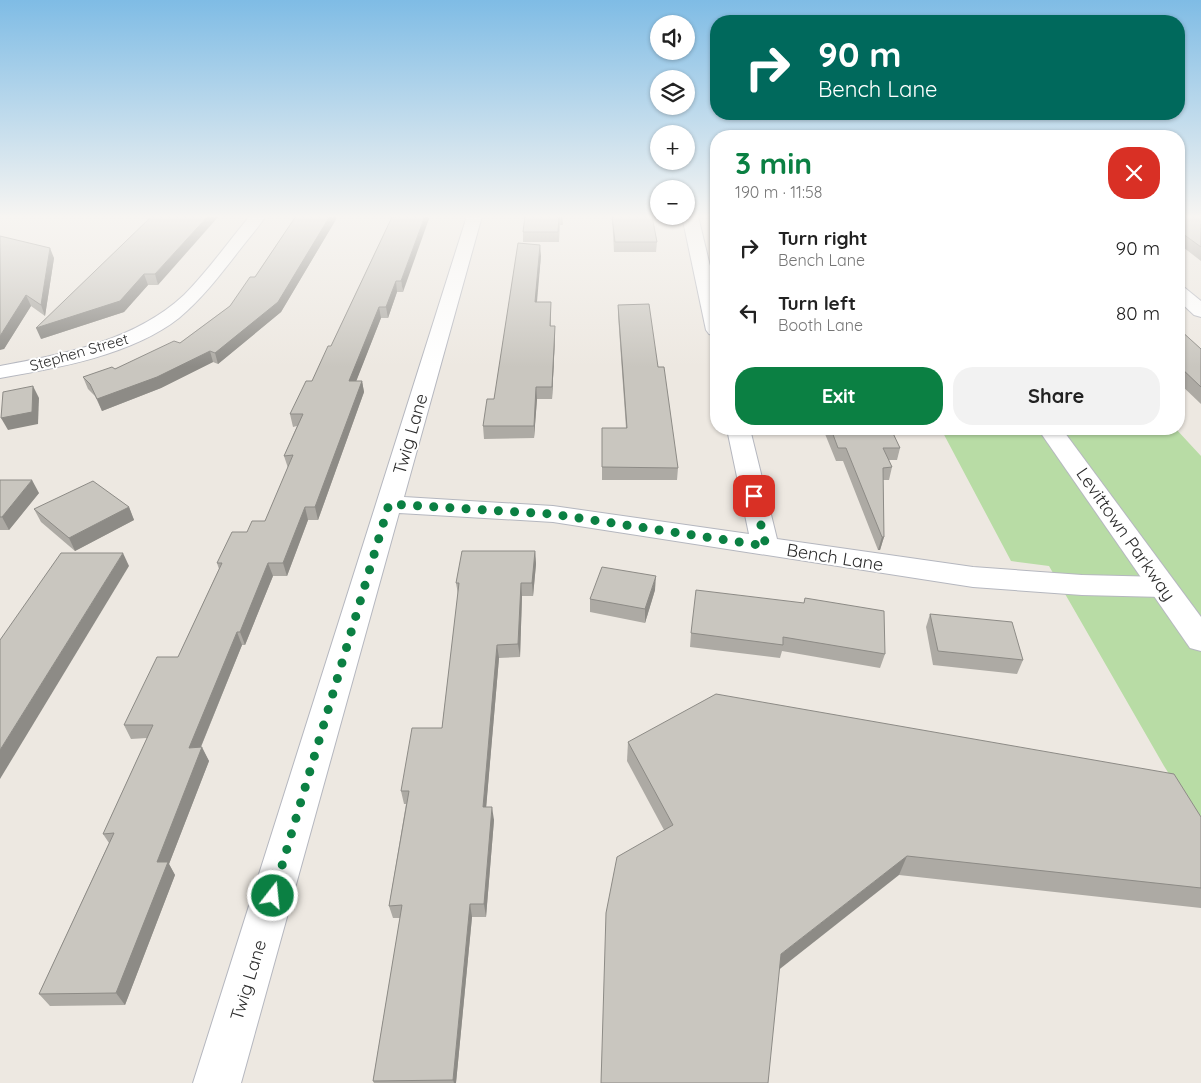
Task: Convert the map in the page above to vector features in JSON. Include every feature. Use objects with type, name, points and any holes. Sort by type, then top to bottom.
[{"type":"street","name":"Stephen Street","points":[[0,372],[69,358],[100,349],[139,334],[161,322],[189,299],[216,267]]},
{"type":"street","name":"Twig Lane","points":[[217,1083],[459,267]]},
{"type":"street","points":[[705,267],[710,296]]},
{"type":"street","points":[[1185,297],[1201,311]]},
{"type":"street","points":[[740,435],[766,546]]},
{"type":"street","name":"Levittown Parkway","points":[[1054,435],[1201,640]]},
{"type":"street","name":"Bench Lane","points":[[389,504],[552,514],[973,577],[1082,586],[1163,587]]},
{"type":"green space","points":[[944,435],[1182,435],[1201,456],[1201,825],[1164,766],[1049,566],[1011,561]]},
{"type":"building","points":[[0,267],[47,267],[41,305],[26,295],[0,336]]},
{"type":"building","points":[[100,267],[162,267],[155,274],[144,274],[120,301],[36,328]]},
{"type":"building","points":[[262,267],[299,267],[278,302],[215,353],[210,351],[157,377],[97,399],[90,384],[83,377],[112,367],[115,369],[174,341],[180,343],[230,306],[250,277],[255,277]]},
{"type":"building","points":[[369,267],[406,267],[401,281],[396,281],[386,307],[379,307],[349,381],[362,381],[315,507],[305,507],[283,563],[268,563],[189,748],[202,747],[157,862],[168,862],[116,993],[39,994],[114,833],[103,834],[153,725],[124,725],[157,657],[178,657],[222,563],[217,563],[232,532],[247,532],[252,521],[265,521],[293,455],[284,456],[303,414],[290,414],[306,381],[312,381],[328,346],[331,346]]},
{"type":"building","points":[[514,267],[538,267],[535,302],[551,302],[550,326],[555,326],[552,387],[536,387],[534,426],[483,426],[487,399],[494,399]]},
{"type":"building","points":[[649,304],[658,367],[664,367],[678,468],[602,467],[602,428],[627,428],[618,305]]},
{"type":"building","points":[[1185,334],[1201,349],[1201,387],[1185,372]]},
{"type":"building","points":[[33,386],[32,412],[1,418],[3,392]]},
{"type":"building","points":[[833,435],[894,435],[900,448],[883,448],[892,467],[883,468],[884,537],[882,537],[846,448],[838,448]]},
{"type":"building","points":[[0,480],[32,480],[2,517],[0,517]]},
{"type":"building","points":[[93,481],[129,507],[69,538],[34,509]]},
{"type":"building","points":[[462,551],[535,551],[532,583],[521,583],[518,644],[497,645],[483,807],[492,807],[484,904],[470,904],[453,1080],[373,1081],[402,905],[389,906],[409,791],[401,791],[412,728],[442,728],[459,583],[456,583]]},
{"type":"building","points":[[61,553],[123,553],[0,750],[0,640]]},
{"type":"building","points":[[602,567],[656,576],[645,609],[590,599]]},
{"type":"building","points":[[696,590],[804,603],[805,598],[884,611],[885,654],[783,637],[783,645],[691,633]]},
{"type":"building","points":[[930,614],[1012,622],[1023,660],[938,651]]},
{"type":"building","points":[[716,694],[1174,774],[1201,817],[1201,888],[907,856],[781,954],[768,1083],[601,1083],[606,913],[617,857],[673,825],[628,742]]},
{"type":"route","points":[[273,896],[389,504],[552,514],[766,546],[754,496]]}]
